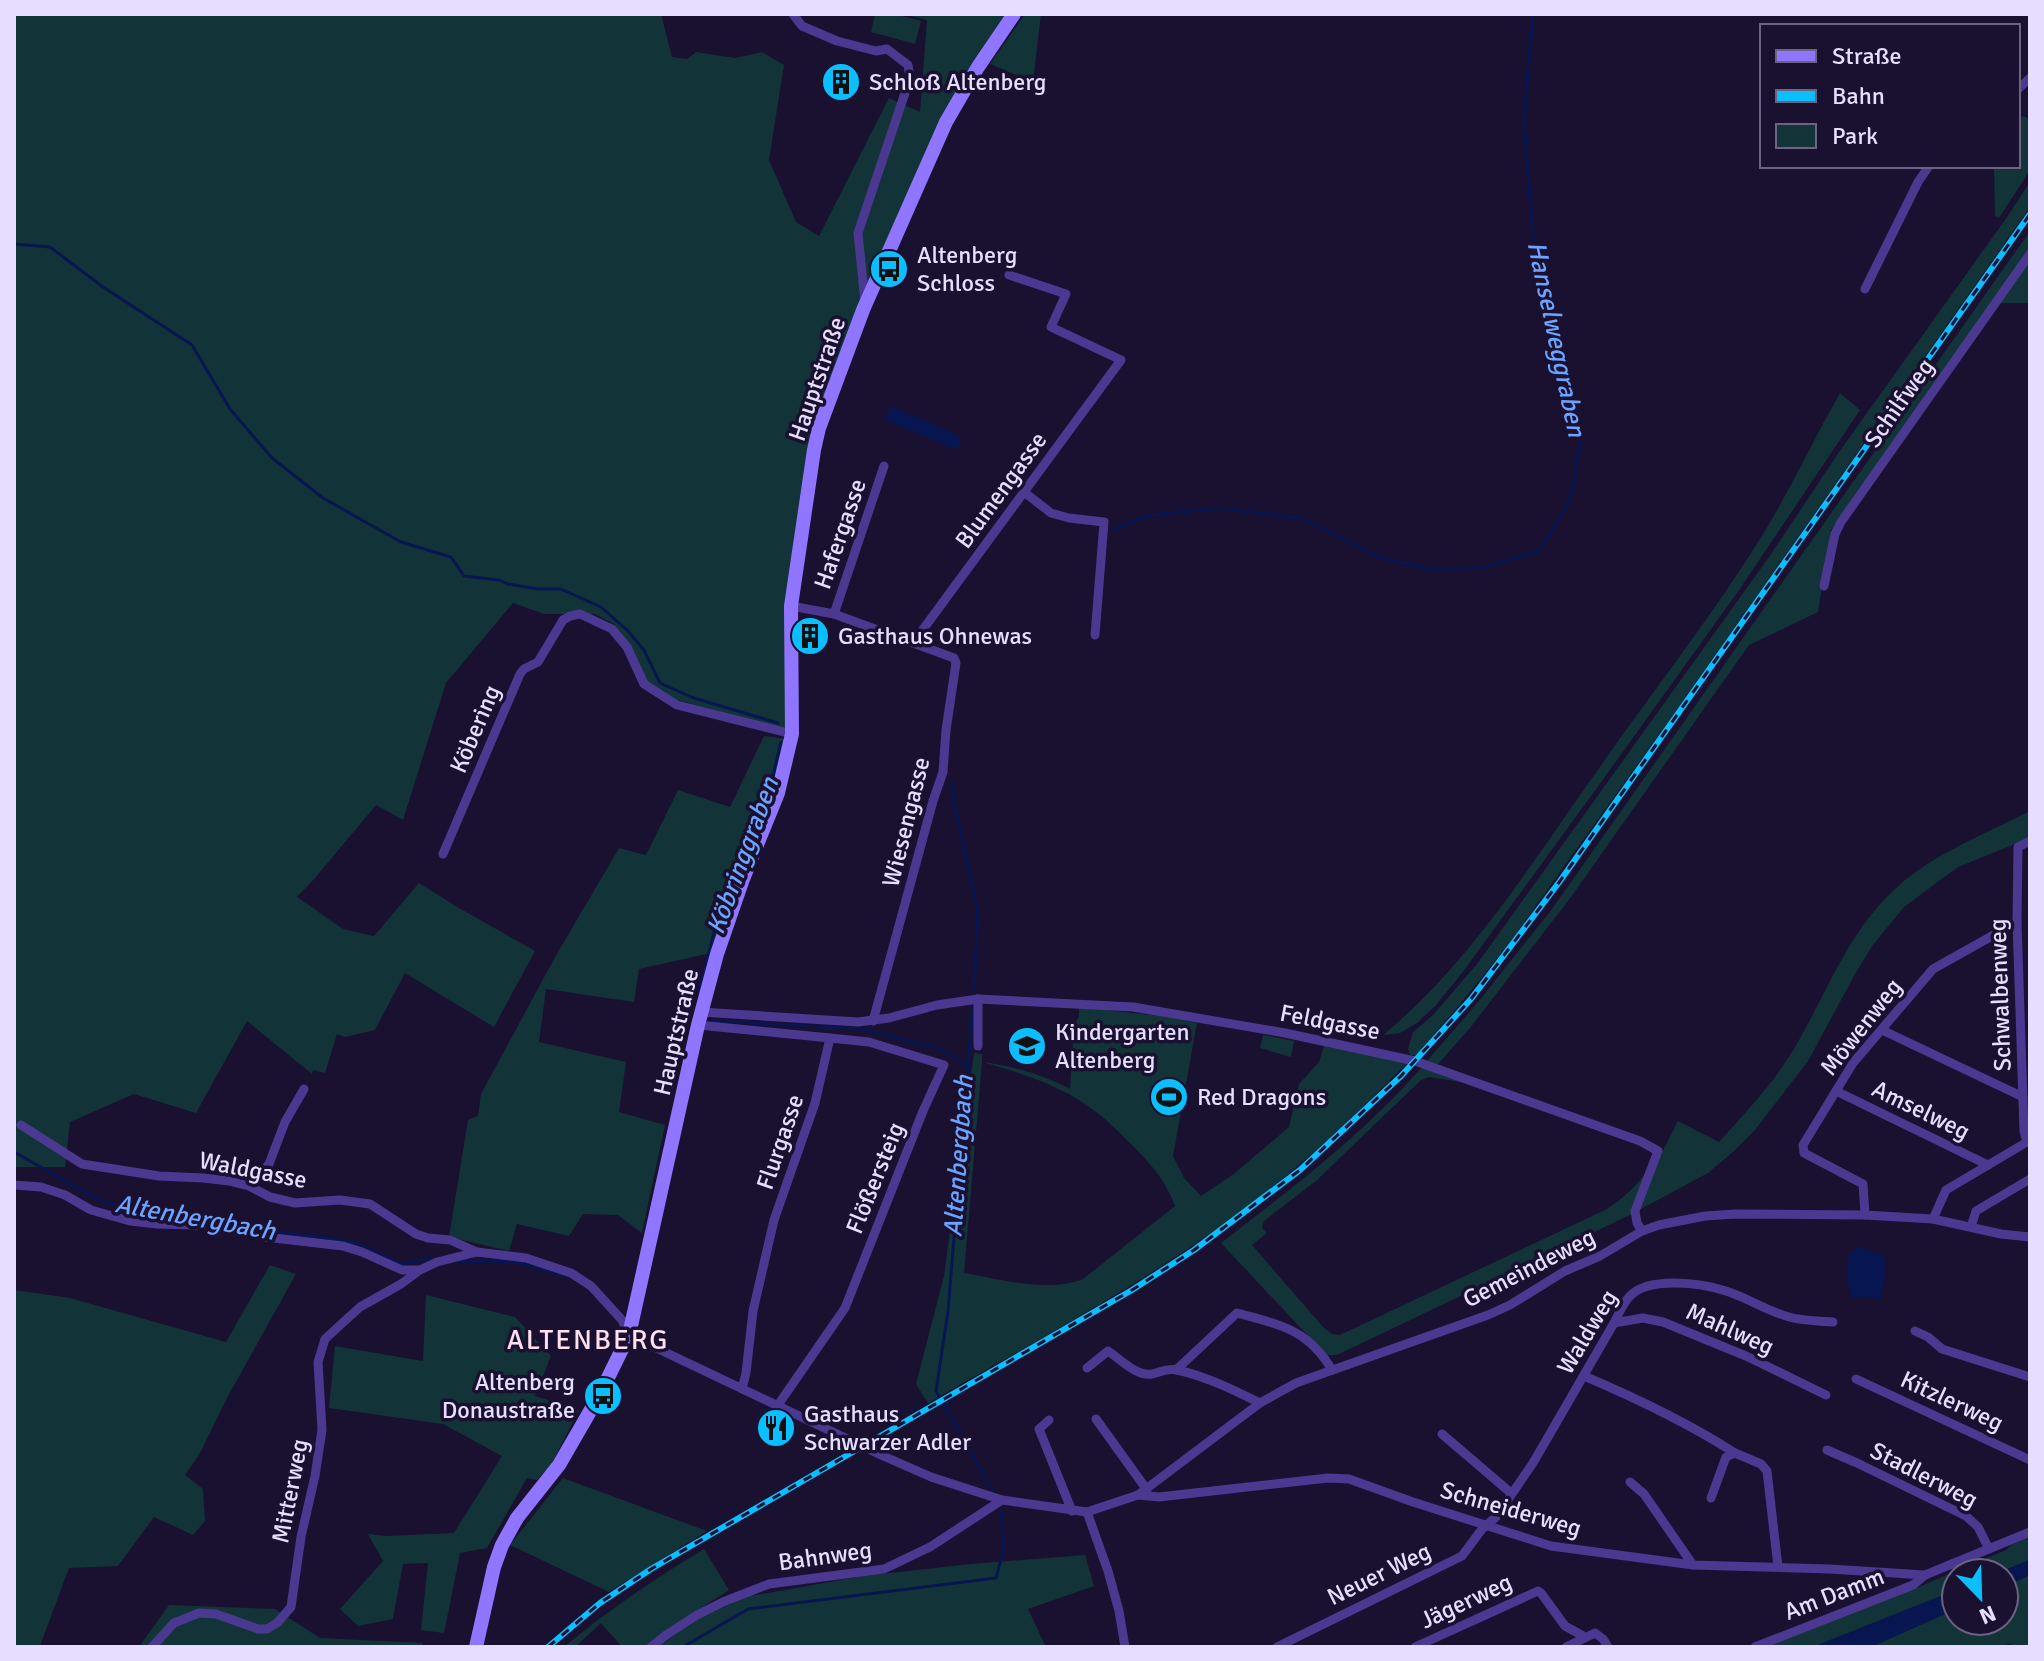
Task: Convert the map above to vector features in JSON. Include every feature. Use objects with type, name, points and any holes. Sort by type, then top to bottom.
[{"type":"main road","name":"Hauptstraße","points":[[476,1647],[502,1545],[517,1518],[559,1465],[600,1394],[629,1335],[700,1019],[724,930],[778,793],[792,734],[791,606],[819,428],[864,308],[946,122],[1014,14]]},
{"type":"street","points":[[793,14],[802,26],[850,44],[876,51],[887,49],[908,65],[910,78],[858,233],[864,308]]},
{"type":"street","points":[[1865,289],[1928,168]]},
{"type":"street","name":"Schilfweg","points":[[1824,586],[1835,534],[1841,522],[2030,254]]},
{"type":"street","name":"Blumengasse","points":[[913,643],[1121,360],[1051,327],[1066,294],[1009,275]]},
{"type":"street","name":"Hafergasse","points":[[834,614],[884,466]]},
{"type":"street","points":[[1024,492],[1051,513],[1104,522],[1095,635]]},
{"type":"street","name":"Wiesengasse","points":[[791,606],[834,614],[954,658],[956,663],[943,772],[873,1021]]},
{"type":"street","name":"Köbering","points":[[443,854],[520,674],[538,662],[563,620],[570,616],[580,614],[612,629],[627,647],[644,684],[677,705],[792,734]]},
{"type":"street","name":"Schwalbenweg","points":[[1933,1219],[1946,1190],[2028,1141],[2024,1131],[2017,922],[2018,847],[2030,841]]},
{"type":"street","name":"Möwenweg","points":[[1865,1215],[1863,1184],[1804,1153],[1803,1145],[1853,1063],[1933,969],[2017,922]]},
{"type":"street","points":[[978,999],[978,1046]]},
{"type":"street","name":"Feldgasse","points":[[700,1019],[873,1021],[937,1005],[978,999],[1133,1007],[1406,1058],[1640,1141],[1658,1151],[1635,1211],[1642,1231]]},
{"type":"street","points":[[700,1019],[830,1038]]},
{"type":"street","points":[[1882,1030],[2023,1097]]},
{"type":"street","name":"Flurgasse","points":[[742,1389],[753,1311],[774,1220],[815,1103],[830,1038]]},
{"type":"street","name":"Flößersteig","points":[[778,1405],[845,1308],[944,1065],[869,1042],[830,1038]]},
{"type":"street","points":[[249,1186],[269,1164],[285,1122],[304,1089]]},
{"type":"street","name":"Amselweg","points":[[1836,1091],[1988,1165]]},
{"type":"street","name":"Waldgasse","points":[[21,1125],[82,1164],[249,1186],[270,1197],[295,1203],[340,1200],[370,1204],[416,1234],[450,1240],[477,1252]]},
{"type":"street","points":[[1971,1227],[1976,1211],[2030,1179]]},
{"type":"street","points":[[14,1185],[41,1187],[65,1195],[91,1210],[130,1221],[229,1226],[265,1237],[343,1246],[402,1270],[420,1270],[437,1262],[477,1252],[526,1258],[571,1273],[591,1286],[608,1304],[622,1320],[629,1335],[881,1455],[931,1477],[1002,1500],[1087,1512],[1108,1571],[1125,1647]]},
{"type":"street","name":"Gemeindeweg","points":[[1087,1512],[1142,1492],[1260,1403],[1296,1383],[1488,1315],[1565,1271],[1659,1225],[1720,1215],[1865,1215],[1933,1219],[2030,1237]]},
{"type":"street","name":"Mitterweg","points":[[152,1647],[174,1623],[199,1613],[216,1614],[258,1629],[267,1629],[291,1607],[322,1430],[318,1362],[325,1339],[360,1307],[420,1270]]},
{"type":"street","name":"Waldweg","points":[[1488,1525],[1533,1463],[1622,1306],[1632,1294],[1659,1284],[1693,1284],[1714,1288],[1793,1318],[1833,1322]]},
{"type":"street","points":[[1176,1370],[1237,1313],[1301,1334],[1332,1370]]},
{"type":"street","name":"Mahlweg","points":[[1614,1323],[1643,1318],[1663,1322],[1746,1356],[1826,1395]]},
{"type":"street","points":[[1915,1331],[1942,1349],[2030,1377]]},
{"type":"street","points":[[1087,1368],[1108,1351],[1141,1374],[1176,1370],[1233,1389],[1260,1403]]},
{"type":"street","points":[[1584,1376],[1761,1464],[1767,1471],[1778,1567]]},
{"type":"street","name":"Kitzlerweg","points":[[1856,1379],[2030,1460]]},
{"type":"street","points":[[1096,1419],[1142,1492]]},
{"type":"street","points":[[1049,1420],[1039,1429],[1072,1511]]},
{"type":"street","points":[[1442,1434],[1511,1493]]},
{"type":"street","name":"Stadlerweg","points":[[1827,1450],[1966,1516],[1978,1527],[1989,1549]]},
{"type":"street","points":[[1711,1498],[1726,1457],[1735,1453]]},
{"type":"street","name":"Schneiderweg","points":[[1142,1492],[1159,1497],[1328,1478],[1349,1479],[1551,1546],[1693,1565],[1925,1575]]},
{"type":"street","points":[[1630,1482],[1644,1494],[1693,1565]]},
{"type":"street","name":"Bahnweg","points":[[651,1647],[697,1615],[769,1584],[884,1569],[930,1547],[1002,1500]]},
{"type":"street","name":"Neuer Weg","points":[[1277,1647],[1462,1556],[1488,1525]]},
{"type":"street","name":"Am Damm","points":[[1755,1647],[1913,1585],[1925,1575],[2030,1532]]},
{"type":"street","name":"Jägerweg","points":[[1415,1647],[1533,1592],[1541,1593],[1565,1626],[1585,1637]]},
{"type":"street","points":[[1566,1647],[1595,1633],[1608,1647]]},
{"type":"green space","points":[[14,14],[661,14],[672,57],[687,59],[696,52],[735,58],[762,52],[784,65],[769,160],[796,222],[819,236],[889,98],[899,103],[855,232],[862,307],[813,429],[788,606],[788,730],[674,699],[645,681],[626,639],[614,624],[595,614],[544,614],[513,603],[446,683],[403,820],[376,805],[297,897],[343,929],[374,936],[419,883],[535,951],[494,1027],[405,973],[375,1030],[345,1037],[337,1034],[325,1073],[313,1070],[312,1074],[247,1021],[196,1113],[134,1094],[70,1122],[65,1167],[14,1167]]},
{"type":"green space","points":[[875,14],[894,14],[921,21],[915,44],[871,32]]},
{"type":"green space","points":[[904,14],[1005,14],[950,105],[865,296],[861,233],[904,105],[920,112],[927,20]]},
{"type":"green space","points":[[1025,14],[1041,14],[1033,82],[990,64]]},
{"type":"green space","points":[[2022,116],[2030,119],[2030,170],[1999,218],[1995,216],[1994,168],[2020,168]]},
{"type":"green space","points":[[2030,182],[2030,207],[1670,719],[1507,946],[1416,1055],[1410,1055],[1408,1049],[1413,1032],[1432,1016],[1477,964],[1769,557],[1839,452]]},
{"type":"green space","points":[[2030,231],[2030,248],[1831,530],[1818,612],[1749,645],[1571,897],[1470,1028],[1438,1064],[1427,1061],[1552,909]]},
{"type":"green space","points":[[2030,260],[2030,303],[2000,303]]},
{"type":"green space","points":[[1840,393],[1860,410],[1737,593],[1462,973],[1417,1023],[1400,1033],[1383,1035],[1442,978],[1519,882],[1738,573],[1790,487]]},
{"type":"green space","points":[[764,736],[786,739],[767,811],[711,953],[639,969],[634,1002],[546,989],[539,1042],[626,1062],[619,1112],[665,1125],[642,1233],[618,1215],[583,1214],[569,1236],[517,1224],[509,1251],[449,1237],[468,1120],[478,1116],[481,1094],[619,848],[646,855],[678,790],[730,807]]},
{"type":"green space","points":[[2030,811],[2030,838],[1958,867],[1904,907],[1872,946],[1808,1061],[1755,1130],[1708,1173],[1639,1210],[1656,1164],[1678,1121],[1719,1142],[1784,1064],[1851,944],[1864,924],[1897,887],[1927,864]]},
{"type":"green space","points":[[1079,1007],[1197,1023],[1173,1156],[1184,1178],[1201,1196],[1235,1173],[1289,1127],[1299,1084],[1319,1062],[1324,1046],[1409,1061],[1318,1148],[1221,1226],[1114,1296],[928,1403],[916,1384],[944,1276],[974,1053],[982,1054],[982,1062],[1028,1072],[1070,1089],[1074,1025],[1079,1016]],"holes":[[[982,1062],[1048,1084],[1092,1109],[1143,1157],[1159,1176],[1175,1206],[1083,1279],[1039,1285],[964,1273]]]},
{"type":"green space","points":[[1263,1035],[1294,1041],[1291,1057],[1260,1048]]},
{"type":"green space","points":[[1423,1066],[1466,1083],[1429,1077],[1421,1080],[1317,1180],[1264,1221],[1262,1228],[1267,1233],[1252,1245],[1332,1334],[1340,1335],[1607,1209],[1630,1191],[1649,1169],[1632,1214],[1337,1355],[1326,1355],[1221,1243],[1352,1137]]},
{"type":"green space","points":[[270,1265],[296,1274],[199,1455],[185,1475],[203,1489],[205,1521],[193,1535],[154,1517],[118,1566],[69,1568],[40,1646],[14,1647],[14,1290],[70,1298],[226,1342]]},
{"type":"green space","points":[[426,1295],[515,1317],[551,1356],[535,1396],[579,1410],[551,1465],[537,1480],[527,1478],[487,1548],[460,1553],[444,1633],[421,1630],[428,1563],[403,1564],[393,1619],[358,1626],[340,1609],[383,1561],[368,1534],[454,1533],[502,1456],[443,1424],[329,1408],[335,1346],[423,1361]]},
{"type":"green space","points":[[563,1478],[707,1531],[609,1592],[510,1545]]},
{"type":"green space","points":[[2030,1537],[2030,1560],[2020,1564],[2020,1557],[1989,1557],[2006,1550]]},
{"type":"green space","points":[[704,1549],[729,1590],[645,1647],[622,1647],[601,1623],[575,1647],[564,1647],[632,1595]]},
{"type":"green space","points":[[1085,1555],[1094,1586],[1028,1609],[1046,1647],[657,1647],[700,1617],[750,1596],[863,1576]]},
{"type":"green space","points":[[2030,1575],[2030,1647],[2010,1644],[1993,1647],[1871,1647],[1940,1616],[1940,1637],[2020,1637],[2020,1580]]},
{"type":"green space","points":[[1940,1578],[1940,1596],[1813,1647],[1763,1647]]},
{"type":"green space","points":[[169,1605],[275,1609],[320,1638],[423,1643],[421,1647],[139,1647]]},
{"type":"shaded area","points":[[891,406],[958,435],[961,442],[954,449],[885,420]]},
{"type":"shaded area","points":[[1858,1247],[1885,1258],[1881,1299],[1851,1297],[1846,1269],[1850,1252]]},
{"type":"shaded area","points":[[2030,1560],[2030,1575],[2020,1580],[2020,1564]]},
{"type":"shaded area","points":[[1940,1596],[1940,1616],[1871,1647],[1813,1647]]},
{"type":"waterway","name":"Hanselweggraben","points":[[1114,529],[1150,515],[1221,508],[1304,519],[1379,557],[1430,569],[1480,568],[1539,551],[1570,500],[1582,435],[1534,250],[1524,120],[1533,14]]},
{"type":"waterway","name":"Köbringgraben","points":[[14,244],[50,247],[103,287],[192,345],[230,409],[272,458],[323,498],[401,542],[451,557],[464,576],[538,589],[561,589],[601,607],[644,650],[660,683],[694,698],[778,723]]},
{"type":"waterway","name":"Köbringgraben","points":[[699,993],[719,912],[767,802],[781,742]]},
{"type":"waterway","name":"Hanselweggraben","points":[[951,782],[978,912],[974,991]]},
{"type":"waterway","name":"Hanselweggraben","points":[[968,1065],[973,1005]]},
{"type":"waterway","name":"Altenbergbach","points":[[712,1021],[863,1029],[941,1049],[968,1065],[948,1311],[936,1391],[993,1491]]},
{"type":"waterway","name":"Altenbergbach","points":[[14,1152],[103,1202],[159,1216],[225,1217],[274,1231],[355,1242],[402,1264],[430,1258]]},
{"type":"waterway","name":"Altenbergbach","points":[[459,1262],[525,1264],[569,1277]]},
{"type":"waterway","name":"Altenbergbach","points":[[683,1647],[748,1609],[996,1578],[1004,1548],[1001,1510]]},
{"type":"railway","points":[[548,1647],[600,1603],[651,1569],[1132,1290],[1194,1250],[1300,1170],[1401,1076],[1471,999],[1560,881],[2030,214]]},
{"type":"place","name":"Schloß Altenberg","points":[[841,82]]},
{"type":"place","name":"Altenberg Schloss","points":[[889,269]]},
{"type":"place","name":"Gasthaus Ohnewas","points":[[810,636]]},
{"type":"place","name":"Kindergarten Altenberg","points":[[1027,1046]]},
{"type":"place","name":"Red Dragons","points":[[1169,1097]]},
{"type":"place","name":"Altenberg Donaustraße","points":[[603,1396]]},
{"type":"place","name":"Gasthaus Schwarzer Adler","points":[[776,1428]]},
{"type":"district","name":"ALTENBERG","points":[[588,1340]]}]
